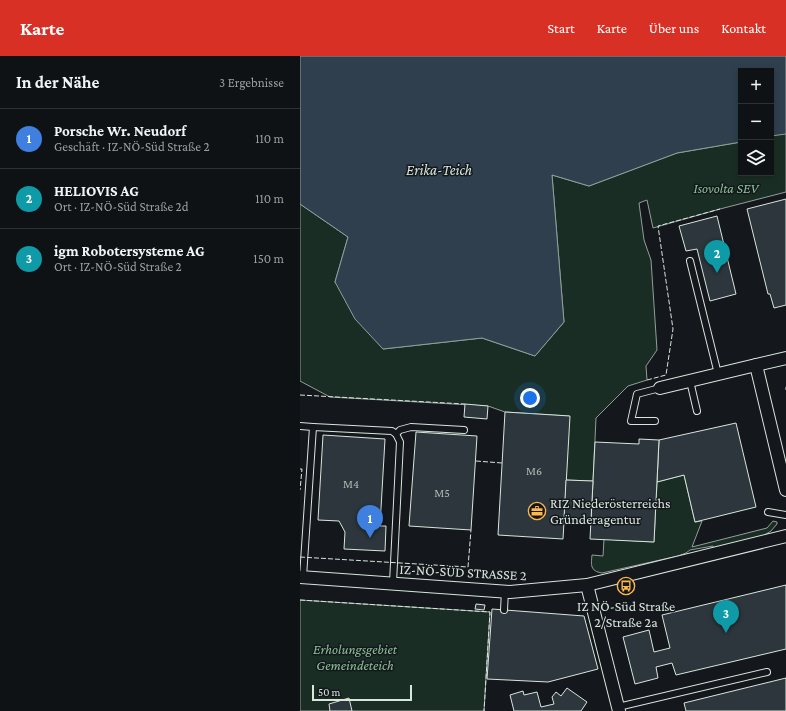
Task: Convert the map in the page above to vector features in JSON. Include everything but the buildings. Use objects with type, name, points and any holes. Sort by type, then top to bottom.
[{"type":"street","points":[[660,388],[786,358]]},
{"type":"street","points":[[756,365],[786,490]]},
{"type":"street","name":"IZ-NÖ-SÜD STRASSE 2","points":[[301,575],[510,592],[587,585],[786,536]]},
{"type":"street","points":[[587,585],[618,709]]},
{"type":"lane","points":[[690,261],[718,374]]},
{"type":"lane","points":[[690,381],[697,411]]},
{"type":"lane","points":[[654,421],[631,421],[637,394],[660,388]]},
{"type":"lane","points":[[300,426],[392,431],[396,434],[400,442],[393,583]]},
{"type":"lane","points":[[301,575],[313,427]]},
{"type":"lane","points":[[396,434],[400,430],[411,427],[464,430]]},
{"type":"lane","points":[[768,512],[786,515]]},
{"type":"lane","points":[[504,610],[505,591]]},
{"type":"lane","points":[[618,709],[767,672]]},
{"type":"green space","name":"Isovolta SEV","points":[[786,56],[786,192],[653,228],[647,200],[639,203],[644,240],[651,260],[657,350],[646,366],[647,380],[628,386],[596,418],[593,481],[566,480],[569,416],[505,412],[488,406],[330,397],[300,381],[300,204],[348,237],[335,282],[383,349],[482,338],[535,356],[564,322],[552,175],[589,186],[677,153],[738,143],[738,176],[774,176],[774,68]]},
{"type":"green space","points":[[684,475],[695,522],[702,521],[692,547],[767,528],[773,521],[777,522],[777,524],[771,531],[761,537],[714,548],[713,546],[690,550],[678,556],[602,573],[595,571],[592,567],[592,555],[603,556],[604,539],[654,542],[657,482]]},
{"type":"green space","name":"Erholungsgebiet Gemeindeteich","points":[[300,600],[490,612],[484,711],[300,711]]},
{"type":"water","name":"Erika-Teich","points":[[300,56],[786,56],[786,134],[774,136],[774,68],[738,68],[738,143],[677,153],[589,186],[552,175],[564,322],[535,356],[482,338],[383,349],[355,319],[335,282],[348,237],[300,204]]},
{"type":"fence","points":[[647,380],[666,375],[673,329],[658,226],[720,209]]},
{"type":"fence","points":[[300,395],[465,404]]},
{"type":"fence","points":[[476,461],[502,463]]},
{"type":"fence","points":[[300,469],[302,469],[300,490]]},
{"type":"fence","points":[[300,557],[468,567],[471,530]]},
{"type":"fence","points":[[300,600],[490,612],[484,711]]},
{"type":"place","name":"HELIOVIS AG","points":[[717,273]]},
{"type":"place","name":"RIZ Niederösterreichs Gründeragentur","points":[[537,511]]},
{"type":"place","name":"Porsche Wr. Neudorf","points":[[370,538]]},
{"type":"place","name":"IZ NÖ-Süd Straße 2/Straße 2a","points":[[626,586]]},
{"type":"place","name":"igm Robotersysteme AG","points":[[726,633]]}]
